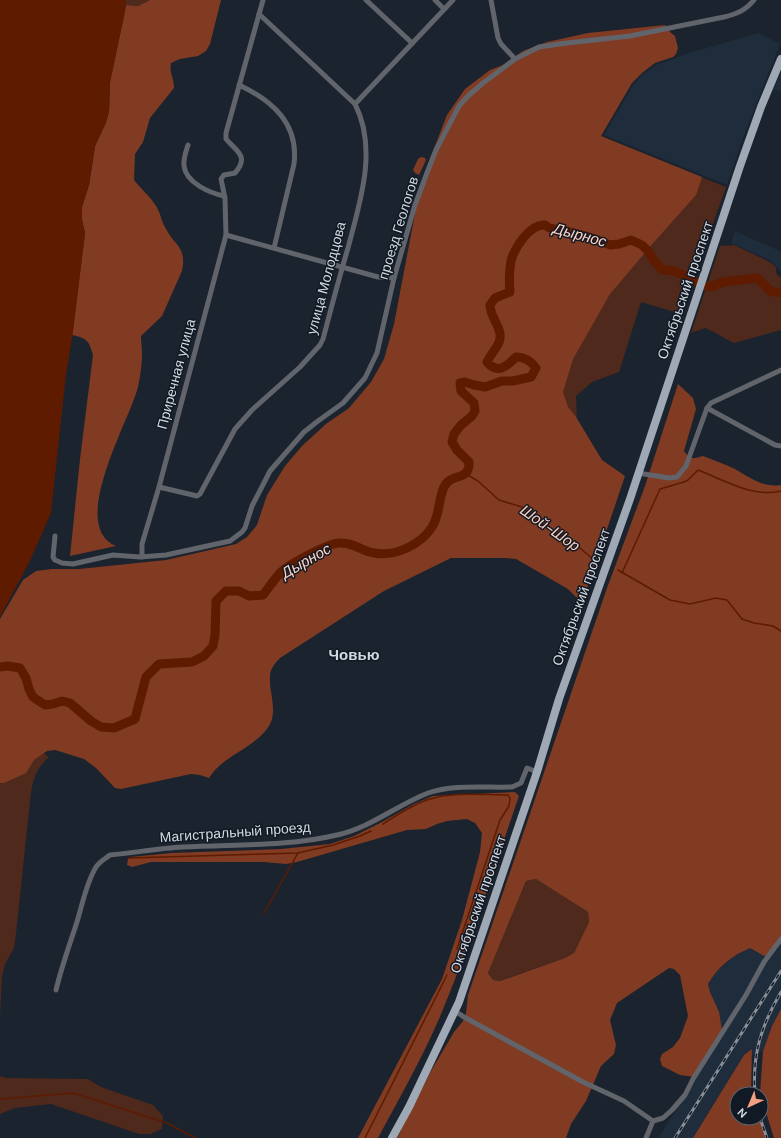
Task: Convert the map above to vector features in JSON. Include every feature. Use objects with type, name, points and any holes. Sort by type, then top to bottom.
[{"type":"main road","name":"Октябрьский проспект","points":[[392,1138],[409,1107],[455,1011],[537,772],[559,699],[627,507],[761,108],[781,59]]},
{"type":"street","name":"Приречная улица","points":[[142,557],[142,544],[226,235],[224,196],[221,179],[224,175],[235,173],[241,164],[242,158],[240,153],[226,139],[226,133],[263,0]]},
{"type":"street","points":[[366,0],[412,43]]},
{"type":"street","points":[[434,0],[444,9]]},
{"type":"street","points":[[259,14],[355,104],[453,0]]},
{"type":"street","points":[[491,0],[498,38],[501,44],[515,59]]},
{"type":"street","name":"проезд Геологов","points":[[55,536],[53,557],[55,560],[62,563],[78,564],[113,555],[142,557],[166,555],[230,541],[242,532],[245,528],[252,506],[265,479],[273,467],[304,432],[343,403],[365,378],[377,353],[394,278],[415,205],[436,150],[450,120],[468,96],[515,59],[531,50],[548,45],[630,36],[724,17],[738,13],[750,6],[754,0]]},
{"type":"street","points":[[239,85],[265,98],[275,107],[289,128],[294,142],[296,155],[274,248]]},
{"type":"street","name":"улица Молодцова","points":[[158,487],[197,496],[200,494],[235,429],[252,410],[300,367],[320,345],[323,339],[358,210],[365,175],[365,133],[359,111],[355,104]]},
{"type":"street","points":[[188,145],[185,156],[185,171],[204,189],[224,196]]},
{"type":"street","points":[[226,235],[378,277],[394,278]]},
{"type":"street","points":[[638,473],[669,478],[677,476],[686,466],[707,408],[711,403],[781,370]]},
{"type":"street","points":[[707,408],[775,445],[781,446]]},
{"type":"street","name":"Магистральный проезд","points":[[56,990],[89,883],[97,866],[102,860],[110,855],[182,847],[280,844],[338,835],[354,830],[417,797],[430,792],[450,788],[512,788],[521,783],[527,768],[537,772]]},
{"type":"street","points":[[653,1121],[663,1118],[685,1095],[693,1079],[746,995],[764,962],[781,939]]},
{"type":"street","points":[[455,1011],[583,1082],[624,1101],[653,1121]]},
{"type":"street","points":[[646,1138],[653,1121]]},
{"type":"shaded area","points":[[0,0],[126,0],[125,12],[110,82],[109,111],[106,123],[95,146],[89,185],[82,207],[82,220],[85,233],[73,332],[66,375],[51,513],[30,561],[0,617]]},
{"type":"shaded area","points":[[126,0],[150,0],[138,6],[126,5]]},
{"type":"shaded area","points":[[150,0],[221,0],[210,44],[206,51],[198,56],[180,59],[171,63],[174,88],[150,118],[143,142],[135,154],[134,180],[154,202],[169,233],[179,247],[183,256],[182,271],[162,316],[141,336],[142,358],[138,387],[106,471],[99,496],[98,517],[103,535],[116,546],[70,556],[93,355],[87,341],[81,337],[72,335],[85,233],[82,220],[82,207],[89,185],[95,146],[106,122],[109,111],[110,82],[126,5],[138,6]]},
{"type":"shaded area","points":[[665,25],[675,36],[678,48],[676,54],[673,57],[655,63],[632,83],[601,136],[702,177],[696,195],[610,294],[573,359],[563,392],[568,407],[576,417],[602,460],[625,476],[582,603],[568,589],[516,559],[451,558],[384,591],[280,658],[273,666],[270,674],[273,714],[269,726],[255,741],[222,763],[209,778],[191,774],[121,789],[115,788],[96,768],[84,759],[55,750],[47,751],[34,760],[26,773],[4,783],[0,783],[0,619],[23,580],[36,571],[52,569],[79,569],[166,560],[236,544],[247,537],[257,525],[267,495],[285,466],[302,446],[326,424],[349,408],[371,382],[384,359],[394,324],[421,182],[447,115],[465,89],[490,70],[503,65],[523,51],[547,42],[588,33]]},
{"type":"shaded area","points":[[759,33],[780,44],[741,143],[727,185],[604,135],[633,85],[643,74],[656,65],[689,53]]},
{"type":"shaded area","points":[[781,72],[781,92],[774,89]]},
{"type":"shaded area","points":[[421,157],[425,158],[426,160],[419,175],[413,170],[418,159]]},
{"type":"shaded area","points":[[701,177],[726,187],[681,314],[641,302],[619,372],[592,382],[576,396],[577,419],[567,408],[561,392],[571,359],[609,294]]},
{"type":"shaded area","points":[[735,231],[780,251],[781,271],[770,260],[731,243]]},
{"type":"shaded area","points":[[734,245],[768,261],[776,267],[776,273],[781,278],[781,330],[734,343],[705,328],[691,333],[720,246]]},
{"type":"shaded area","points":[[678,384],[693,398],[696,409],[684,451],[688,456],[694,458],[703,456],[731,467],[762,483],[774,486],[781,485],[781,942],[773,953],[764,956],[750,948],[737,955],[716,972],[708,984],[719,1012],[722,1030],[695,1077],[680,1075],[662,1066],[660,1059],[662,1054],[673,1047],[680,1038],[688,1016],[680,975],[674,969],[669,968],[617,1003],[610,1020],[616,1045],[614,1054],[601,1066],[586,1101],[571,1124],[566,1138],[397,1138],[431,1071],[454,1032],[463,1021],[466,1013],[468,995],[607,588],[645,486]],"holes":[[[536,879],[588,912],[589,922],[574,953],[565,958],[500,981],[493,980],[488,973],[526,881]]]},
{"type":"shaded area","points":[[0,721],[49,757],[42,765],[33,781],[16,934],[14,948],[5,964],[2,976],[0,1017]]},
{"type":"shaded area","points":[[515,792],[519,796],[471,936],[450,992],[425,1049],[378,1138],[358,1138],[442,979],[462,920],[480,852],[482,833],[475,823],[467,819],[447,821],[426,829],[407,830],[286,864],[264,862],[151,862],[132,867],[127,865],[128,859],[131,857],[171,853],[281,849],[330,844],[354,836],[414,804],[433,796]]},
{"type":"shaded area","points":[[536,879],[588,912],[589,922],[574,953],[565,958],[499,981],[493,980],[488,973],[526,881]]},
{"type":"shaded area","points":[[781,942],[781,1009],[772,1026],[763,1051],[752,1056],[752,1049],[744,1055],[693,1138],[658,1138],[693,1084],[713,999],[708,984],[715,973],[740,952],[750,948],[764,956]]},
{"type":"shaded area","points":[[781,1009],[781,1138],[774,1138],[769,1122],[769,1086],[760,1086],[763,1051],[772,1026]]},
{"type":"shaded area","points":[[752,1049],[751,1086],[729,1086],[729,1126],[762,1126],[766,1138],[693,1138],[744,1055]]},
{"type":"shaded area","points":[[0,1076],[6,1078],[88,1079],[101,1087],[153,1105],[163,1116],[162,1129],[150,1134],[139,1134],[51,1104],[15,1108],[0,1114]]},
{"type":"waterway","name":"Дырнос","points":[[0,667],[7,666],[20,668],[26,678],[33,697],[45,705],[62,701],[70,703],[91,721],[101,727],[114,728],[135,719],[146,677],[159,664],[192,662],[204,656],[213,646],[215,635],[216,601],[226,591],[239,591],[249,596],[263,595],[284,569],[308,555],[334,544],[349,544],[369,552],[382,554],[406,548],[421,539],[435,522],[441,497],[447,482],[463,475],[468,468],[469,462],[457,450],[452,442],[454,434],[475,411],[474,403],[461,391],[460,383],[465,382],[485,387],[502,381],[513,381],[531,377],[536,368],[532,363],[519,357],[516,357],[506,366],[499,369],[491,366],[487,362],[497,346],[500,337],[490,305],[495,298],[510,292],[509,280],[511,261],[515,250],[528,232],[539,225],[545,225],[549,228],[585,236],[610,245],[631,240],[642,245],[663,270],[675,271],[703,285],[711,287],[723,282],[757,278],[772,292],[781,292]]},
{"type":"waterway","points":[[622,573],[660,489],[684,482],[698,470],[749,490],[770,493],[781,491]]},
{"type":"waterway","name":"Шой-Шор","points":[[466,474],[478,481],[499,500],[522,507],[542,524],[575,544],[593,559]]},
{"type":"waterway","name":"Шой-Шор","points":[[618,570],[670,600],[690,604],[716,598],[727,600],[742,619],[754,623],[773,626],[781,631]]},
{"type":"waterway","points":[[383,824],[405,810],[437,797],[457,794],[478,794],[508,795],[510,798],[509,806],[500,820],[457,949]]},
{"type":"waterway","points":[[129,858],[298,853],[333,845],[371,831]]},
{"type":"waterway","points":[[264,913],[298,853]]},
{"type":"waterway","points":[[365,1138],[447,975]]},
{"type":"waterway","points":[[0,1099],[73,1093],[167,1123],[195,1138]]},
{"type":"railway","points":[[675,1138],[781,971]]},
{"type":"railway","points":[[754,1086],[755,1066],[759,1041],[768,1017],[781,992]]},
{"type":"railway","points":[[763,1126],[767,1138]]},
{"type":"district","name":"Човью","points":[[354,655]]}]
